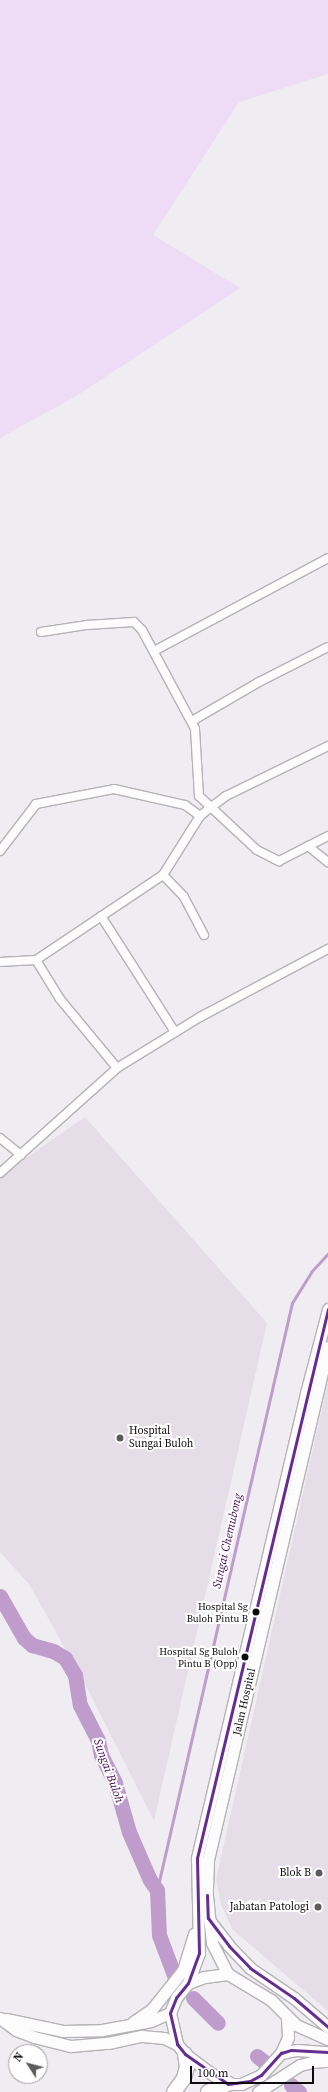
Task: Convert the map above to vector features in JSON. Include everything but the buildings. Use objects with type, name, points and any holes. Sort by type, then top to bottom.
[{"type":"highway","points":[[174,2092],[184,2078],[187,2067],[181,2049]]},
{"type":"highway","points":[[208,2092],[228,2084]]},
{"type":"main road","name":"Jalan Hospital","points":[[228,1974],[212,1943],[203,1917],[197,1858],[306,1393],[328,1309]]},
{"type":"main road","name":"Jalan Hospital","points":[[188,1983],[199,1952],[208,1860],[328,1347]]},
{"type":"main road","points":[[128,2026],[152,2009],[182,1970],[203,1917],[250,1968],[279,1988],[328,2027]]},
{"type":"main road","points":[[181,2049],[170,2013],[176,1998],[188,1983],[204,1977],[228,1974],[241,1980],[271,2000],[296,2025],[328,2039]]},
{"type":"main road","points":[[241,1980],[251,1980],[279,1988]]},
{"type":"main road","points":[[0,2018],[63,2031],[128,2026],[170,2013]]},
{"type":"main road","points":[[0,2018],[16,2030],[34,2037],[71,2046],[108,2043],[142,2036],[164,2038],[228,2084],[241,2084],[256,2078],[281,2053],[288,2037],[287,2017]]},
{"type":"main road","points":[[281,2053],[297,2050],[328,2052]]},
{"type":"main road","points":[[258,2092],[300,2066],[312,2062],[328,2061]]},
{"type":"street","points":[[154,651],[328,558]]},
{"type":"street","points":[[41,632],[87,625],[134,622],[142,630],[154,651],[195,729],[199,796],[210,808],[257,850],[278,861],[328,836]]},
{"type":"street","points":[[192,722],[259,682],[328,647]]},
{"type":"street","points":[[0,962],[36,960],[162,875],[200,816],[226,796],[328,746]]},
{"type":"street","points":[[0,851],[36,804],[114,789],[185,805],[200,816]]},
{"type":"street","points":[[308,846],[328,862]]},
{"type":"street","points":[[162,875],[184,897],[204,935]]},
{"type":"street","points":[[101,916],[175,1032]]},
{"type":"street","points":[[0,1173],[117,1068],[175,1032],[328,949]]},
{"type":"street","points":[[36,960],[60,999],[117,1068]]},
{"type":"street","points":[[0,1138],[21,1155]]},
{"type":"shaded area","points":[[0,0],[328,0],[328,74],[239,102],[153,235],[240,288],[78,395],[0,438]]},
{"type":"shaded area","name":"Hospital Sungai Buloh","points":[[85,1117],[267,1323],[154,1821],[85,1684],[29,1584],[0,1552],[0,1176]]},
{"type":"shaded area","points":[[328,1382],[328,2011],[233,1930],[221,1905],[216,1879]]},
{"type":"waterway","name":"Sungai Chemubong","points":[[157,1890],[292,1303],[311,1272],[328,1254]]},
{"type":"waterway","name":"Sungai Buloh","points":[[0,1596],[24,1638],[32,1645],[53,1651],[65,1658],[75,1675],[80,1705],[98,1740],[101,1755],[115,1783],[129,1832],[150,1880],[157,1890],[159,1935],[174,1975]]},
{"type":"waterway","name":"Sungai Buloh","points":[[193,1998],[218,2023]]},
{"type":"waterway","name":"Sungai Buloh","points":[[257,2056],[268,2065]]},
{"type":"waterway","name":"Sungai Buloh","points":[[291,2085],[299,2092]]},
{"type":"transit line","points":[[328,1309],[197,1858],[199,1953],[188,1983],[176,1998],[170,2013],[177,2044],[185,2054],[228,2084],[250,2081],[261,2075],[281,2053],[291,2050],[328,2052]]},
{"type":"transit line","points":[[207,1895],[208,1918],[229,1946],[250,1968],[294,1998],[328,2027]]},
{"type":"place","name":"Hospital Sungai Buloh","points":[[120,1438]]},
{"type":"place","name":"Hospital Sg Buloh Pintu B","points":[[256,1612]]},
{"type":"place","name":"Hospital Sg Buloh Pintu B (Opp)","points":[[245,1657]]},
{"type":"place","name":"Blok B","points":[[319,1873]]},
{"type":"place","name":"Jabatan Patologi","points":[[318,1907]]}]
